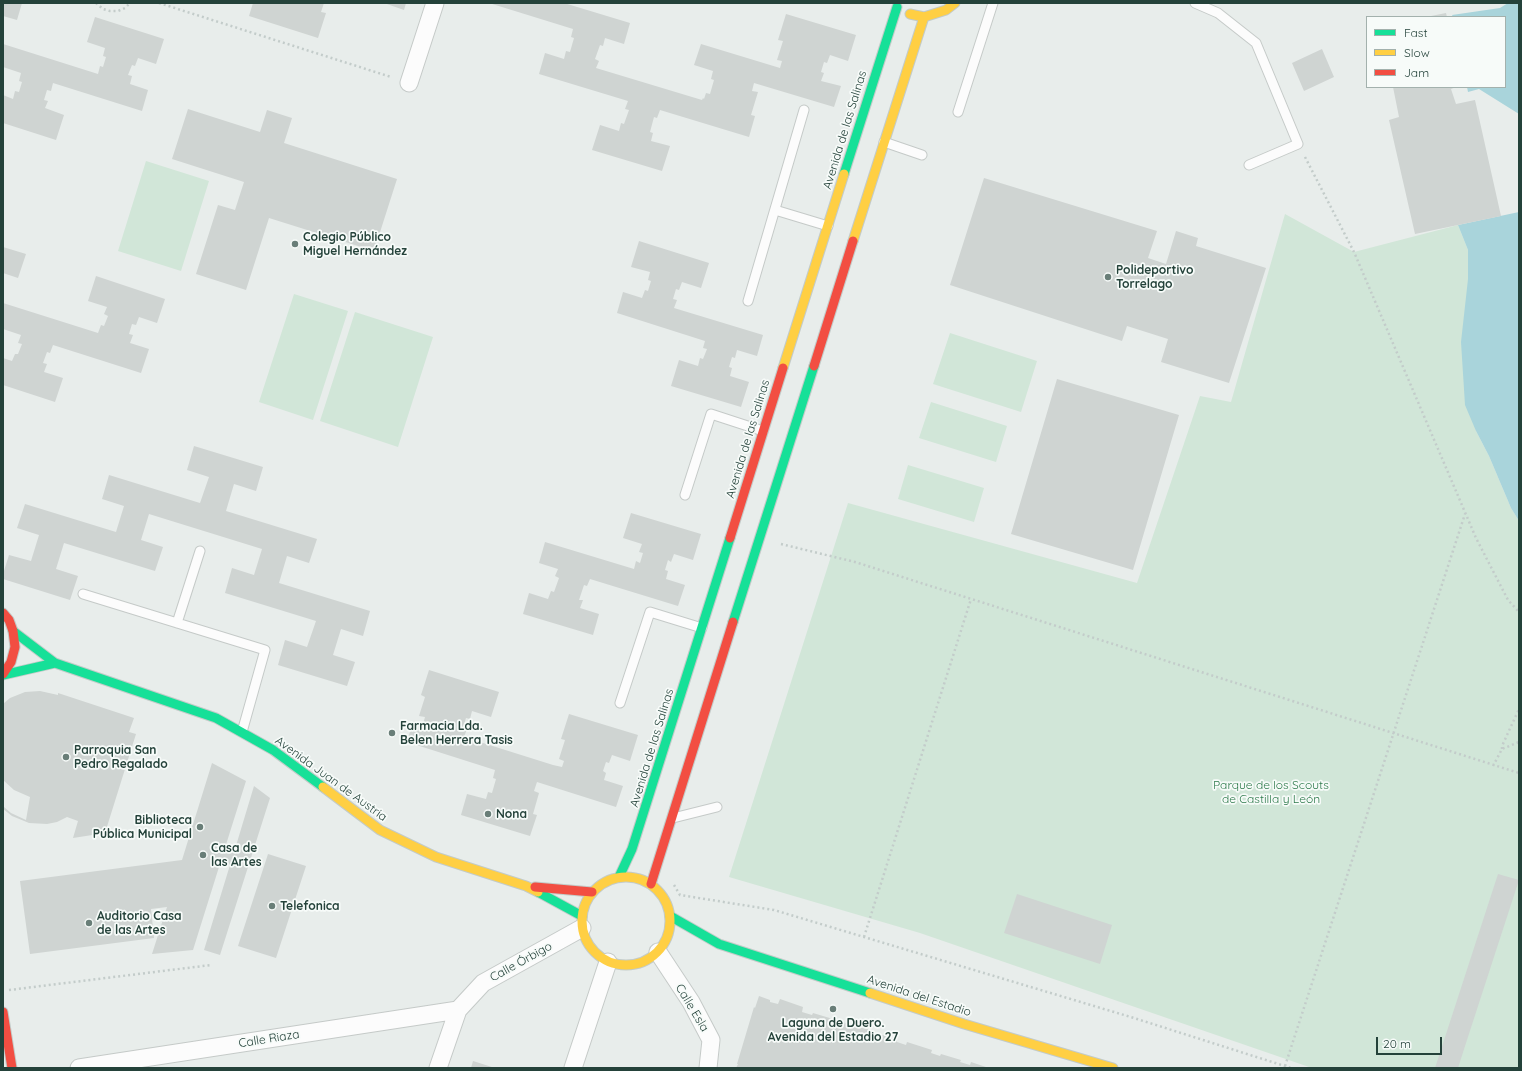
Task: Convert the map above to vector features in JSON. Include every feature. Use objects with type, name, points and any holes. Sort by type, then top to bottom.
[{"type":"street","points":[[409,82],[435,3]]},
{"type":"street","points":[[894,5],[911,14],[924,17],[946,10],[955,3]]},
{"type":"street","name":"Avenida de las Salinas","points":[[619,877],[632,849],[702,628],[828,226],[894,5]]},
{"type":"street","points":[[651,884],[924,17]]},
{"type":"street","points":[[3,613],[9,620],[13,631],[15,647],[11,662],[3,675]]},
{"type":"street","name":"Avenida Juan de Austria","points":[[13,631],[55,663],[216,718],[273,750],[380,830],[436,857],[526,886],[592,892]]},
{"type":"street","points":[[3,675],[55,663]]},
{"type":"street","points":[[630,876],[651,884],[667,903],[670,916],[666,945],[647,960],[635,965],[622,965],[608,962],[591,949],[585,939],[582,922],[585,904],[592,892],[608,880],[630,876]]},
{"type":"street","name":"Avenida Juan de Austria","points":[[526,886],[582,922]]},
{"type":"street","name":"Avenida del Estadio","points":[[670,916],[719,944],[957,1021],[1108,1067]]},
{"type":"street","name":"Calle Órbigo","points":[[438,1068],[458,1010],[483,982],[582,922]]},
{"type":"street","name":"Avenida del Estadio","points":[[696,942],[719,944]]},
{"type":"street","name":"Calle Esla","points":[[666,945],[691,1002],[711,1040],[708,1068]]},
{"type":"street","points":[[573,1068],[608,962]]},
{"type":"street","name":"Calle Riaza","points":[[79,1068],[458,1010]]},
{"type":"street","points":[[3,1012],[12,1068]]},
{"type":"lane","points":[[958,112],[993,3]]},
{"type":"lane","points":[[1195,3],[1218,13],[1256,43],[1298,144],[1249,165]]},
{"type":"lane","points":[[748,301],[804,110]]},
{"type":"lane","points":[[884,142],[922,155]]},
{"type":"lane","points":[[775,210],[828,226]]},
{"type":"lane","points":[[685,495],[711,414],[763,431]]},
{"type":"lane","points":[[177,623],[200,551]]},
{"type":"lane","points":[[83,594],[265,650],[242,732]]},
{"type":"lane","points":[[620,703],[650,612],[702,628]]},
{"type":"lane","points":[[672,818],[717,807]]},
{"type":"path","points":[[96,3],[103,9],[110,11],[118,11],[125,8],[130,3]]},
{"type":"path","points":[[159,3],[409,82]]},
{"type":"path","points":[[1298,144],[1354,252],[1476,538],[1508,600],[1519,612]]},
{"type":"path","points":[[1285,1066],[1465,514]]},
{"type":"path","points":[[759,540],[798,547],[855,562],[1392,734],[1519,773]]},
{"type":"path","points":[[864,937],[971,599]]},
{"type":"path","points":[[1493,766],[1519,709]]},
{"type":"path","points":[[1502,749],[1519,742]]},
{"type":"path","points":[[673,884],[680,895],[774,910],[1134,1018],[1291,1068]]},
{"type":"path","points":[[3,991],[211,965]]},
{"type":"green space","points":[[146,161],[209,181],[181,271],[118,251]]},
{"type":"green space","name":"Parque de los Scouts de Castilla y León","points":[[1285,214],[1354,252],[1458,225],[1468,250],[1468,279],[1476,431],[1489,456],[1511,508],[1519,521],[1519,1068],[1312,1068],[920,933],[729,877],[848,503],[1137,583],[1200,396],[1231,402]]},
{"type":"green space","points":[[294,294],[348,311],[313,420],[259,402]]},
{"type":"green space","points":[[355,312],[433,337],[398,447],[320,421]]},
{"type":"green space","points":[[950,333],[1037,361],[1021,412],[933,384]]},
{"type":"green space","points":[[931,402],[1007,426],[996,462],[919,438]]},
{"type":"green space","points":[[908,465],[984,488],[974,522],[898,499]]},
{"type":"water","points":[[1508,3],[1519,3],[1519,114],[1479,89],[1468,92],[1467,88],[1506,88],[1506,16],[1452,15],[1500,8]]},
{"type":"water","points":[[1519,212],[1519,521],[1511,508],[1465,405],[1461,342],[1468,279],[1468,250],[1458,225]]},
{"type":"building","points":[[3,3],[22,3],[17,20],[3,16]]},
{"type":"building","points":[[253,3],[324,3],[321,12],[326,13],[318,38],[249,16]]},
{"type":"building","points":[[384,3],[406,3],[404,10]]},
{"type":"building","points":[[489,3],[564,3],[630,23],[624,44],[605,38],[603,46],[600,45],[595,59],[599,61],[596,68],[702,100],[703,98],[704,99],[706,93],[710,94],[714,80],[711,79],[713,71],[694,65],[701,44],[780,68],[782,61],[777,60],[783,41],[778,40],[786,14],[856,35],[848,61],[830,55],[827,63],[824,62],[821,72],[824,73],[821,81],[841,86],[834,107],[754,83],[752,91],[758,92],[751,115],[755,116],[749,137],[660,110],[657,118],[654,117],[650,132],[653,133],[651,141],[670,146],[662,171],[592,150],[600,125],[619,131],[621,123],[624,124],[629,110],[625,109],[628,101],[539,74],[545,53],[564,59],[566,51],[570,52],[574,38],[571,37],[573,29]]},
{"type":"building","points":[[1446,13],[1447,16],[1431,16]]},
{"type":"building","points":[[95,17],[164,39],[156,64],[138,58],[135,66],[132,65],[128,75],[132,76],[130,84],[148,90],[142,111],[53,83],[51,91],[47,90],[44,100],[48,101],[45,108],[64,115],[56,140],[3,123],[3,95],[13,99],[15,91],[19,92],[22,82],[19,81],[21,73],[3,67],[3,44],[98,74],[100,66],[103,67],[106,57],[103,56],[105,48],[87,42]]},
{"type":"building","points":[[1322,49],[1334,77],[1304,91],[1292,63]]},
{"type":"building","points":[[1393,88],[1454,88],[1451,89],[1456,104],[1475,100],[1501,216],[1415,234],[1389,120],[1399,117]]},
{"type":"building","name":"Colegio Público Miguel Hernández","points":[[188,109],[260,132],[267,110],[292,118],[284,143],[397,179],[374,251],[269,218],[246,290],[196,274],[218,205],[235,210],[244,182],[172,159]]},
{"type":"building","name":"Polideportivo Torrelago","points":[[984,178],[1157,231],[1148,258],[1166,264],[1176,231],[1198,238],[1196,246],[1266,268],[1229,383],[1161,362],[1168,339],[1127,326],[1122,341],[950,285]]},
{"type":"building","points":[[639,241],[709,263],[701,288],[682,282],[679,290],[676,289],[673,299],[677,300],[674,308],[763,335],[757,356],[737,350],[735,358],[732,357],[729,367],[732,368],[730,376],[749,382],[741,407],[671,386],[679,360],[698,366],[700,358],[703,359],[707,349],[703,348],[705,341],[617,313],[623,292],[642,298],[645,290],[648,291],[651,281],[648,280],[650,272],[631,267]]},
{"type":"building","points":[[3,247],[26,254],[18,278],[3,273]]},
{"type":"building","points":[[96,276],[165,299],[157,323],[139,317],[136,325],[132,324],[129,334],[133,335],[130,343],[149,349],[141,373],[53,345],[50,353],[47,352],[43,363],[47,364],[44,372],[63,378],[55,402],[3,385],[3,358],[12,361],[15,354],[18,354],[22,344],[18,343],[21,335],[3,329],[3,303],[98,333],[101,325],[104,326],[108,316],[104,314],[107,307],[88,301]]},
{"type":"building","points":[[1057,379],[1179,415],[1133,570],[1011,534]]},
{"type":"building","points":[[194,446],[263,467],[256,491],[234,484],[226,511],[317,539],[309,563],[287,556],[279,583],[370,611],[363,636],[341,629],[333,655],[355,662],[347,686],[278,665],[285,640],[307,647],[316,621],[225,593],[232,568],[254,575],[262,549],[149,514],[141,540],[163,547],[155,571],[64,543],[56,569],[78,576],[70,600],[3,579],[3,574],[9,555],[31,561],[39,535],[17,528],[25,504],[116,532],[124,506],[102,499],[109,475],[200,503],[209,477],[187,470]]},
{"type":"building","points":[[631,513],[701,534],[693,560],[674,554],[671,562],[668,560],[665,570],[668,571],[666,579],[685,585],[678,606],[590,579],[587,586],[584,585],[579,600],[583,600],[580,608],[599,614],[593,635],[523,614],[529,593],[548,599],[551,591],[554,592],[559,578],[555,576],[558,569],[539,563],[545,542],[634,569],[636,561],[640,563],[643,553],[639,552],[642,544],[623,538]]},
{"type":"building","points":[[429,670],[499,692],[491,717],[472,711],[470,719],[466,718],[463,728],[467,729],[464,737],[553,765],[562,767],[564,761],[559,759],[565,740],[561,739],[569,714],[638,735],[630,761],[612,755],[609,763],[606,762],[603,771],[606,773],[604,780],[623,786],[616,807],[537,782],[534,791],[539,793],[533,814],[537,815],[530,836],[461,815],[467,794],[486,799],[488,792],[492,793],[496,779],[493,778],[495,770],[407,742],[413,721],[423,724],[425,717],[419,716],[425,697],[421,695]]},
{"type":"building","name":"Parroquia San Pedro Regalado","points":[[40,691],[58,695],[58,693],[134,718],[129,732],[136,734],[105,833],[73,838],[78,821],[67,817],[57,822],[47,824],[29,823],[12,816],[3,809],[4,807],[11,813],[26,820],[30,797],[14,790],[3,780],[3,704],[10,698],[25,692]]},
{"type":"building","points":[[212,763],[246,781],[224,851],[235,849],[254,786],[270,798],[220,955],[204,950],[230,865],[219,867],[193,950],[152,954],[167,907],[151,909],[154,938],[30,954],[20,881],[182,860]]},
{"type":"building","name":"Telefonica","points":[[268,854],[306,866],[276,958],[238,946]]},
{"type":"building","points":[[1498,874],[1519,880],[1458,1068],[1435,1068]]},
{"type":"building","points":[[1017,894],[1112,925],[1100,964],[1004,933]]},
{"type":"building","points":[[759,996],[770,1000],[770,1002],[778,1004],[780,999],[803,1007],[802,1012],[812,1015],[813,1013],[833,1019],[833,1022],[842,1025],[843,1022],[868,1029],[867,1032],[876,1035],[877,1033],[906,1045],[907,1042],[932,1050],[931,1053],[940,1056],[941,1054],[961,1060],[960,1062],[970,1065],[971,1062],[989,1068],[736,1068],[754,1007],[755,1008]]},
{"type":"building","points":[[473,1061],[495,1068],[471,1068]]},
{"type":"traffic: fast","points":[[844,174],[897,7]]},
{"type":"traffic: fast","points":[[733,622],[814,366]]},
{"type":"traffic: fast","points":[[619,877],[632,849],[730,538]]},
{"type":"traffic: fast","points":[[13,631],[55,663],[216,718],[273,750],[323,787]]},
{"type":"traffic: fast","points":[[3,675],[55,663]]},
{"type":"traffic: fast","points":[[538,892],[582,916]]},
{"type":"traffic: fast","points":[[670,916],[719,944],[870,993]]},
{"type":"traffic: slow","points":[[910,14],[924,17],[946,10],[955,3]]},
{"type":"traffic: slow","points":[[853,241],[924,17]]},
{"type":"traffic: slow","points":[[783,368],[844,174]]},
{"type":"traffic: slow","points":[[323,787],[380,830],[436,857],[526,886],[538,892]]},
{"type":"traffic: slow","points":[[626,877],[643,880],[651,884],[663,896],[667,904],[670,921],[667,938],[663,946],[651,958],[643,962],[626,965],[609,962],[601,958],[589,946],[585,938],[582,921],[585,904],[589,896],[601,884],[609,880],[626,877]]},
{"type":"traffic: slow","points":[[870,993],[964,1024],[1113,1068]]},
{"type":"traffic: jam","points":[[814,366],[853,241]]},
{"type":"traffic: jam","points":[[730,538],[783,368]]},
{"type":"traffic: jam","points":[[3,613],[9,620],[13,631],[15,647],[11,662],[3,674]]},
{"type":"traffic: jam","points":[[651,884],[733,622]]},
{"type":"traffic: jam","points":[[535,887],[592,892]]},
{"type":"traffic: jam","points":[[3,1012],[12,1068]]},
{"type":"place","name":"Colegio Público Miguel Hernández","points":[[295,244]]},
{"type":"place","name":"Polideportivo Torrelago","points":[[1108,277]]},
{"type":"place","name":"Farmacia Lda. Belen Herrera Tasis","points":[[392,733]]},
{"type":"place","name":"Parroquia San Pedro Regalado","points":[[66,757]]},
{"type":"place","name":"Nona","points":[[488,814]]},
{"type":"place","name":"Biblioteca Pública Municipal","points":[[200,827]]},
{"type":"place","name":"Casa de las Artes","points":[[203,855]]},
{"type":"place","name":"Telefonica","points":[[272,906]]},
{"type":"place","name":"Auditorio Casa de las Artes","points":[[89,923]]},
{"type":"place","name":"Laguna de Duero. Avenida del Estadio 27","points":[[833,1009]]}]
